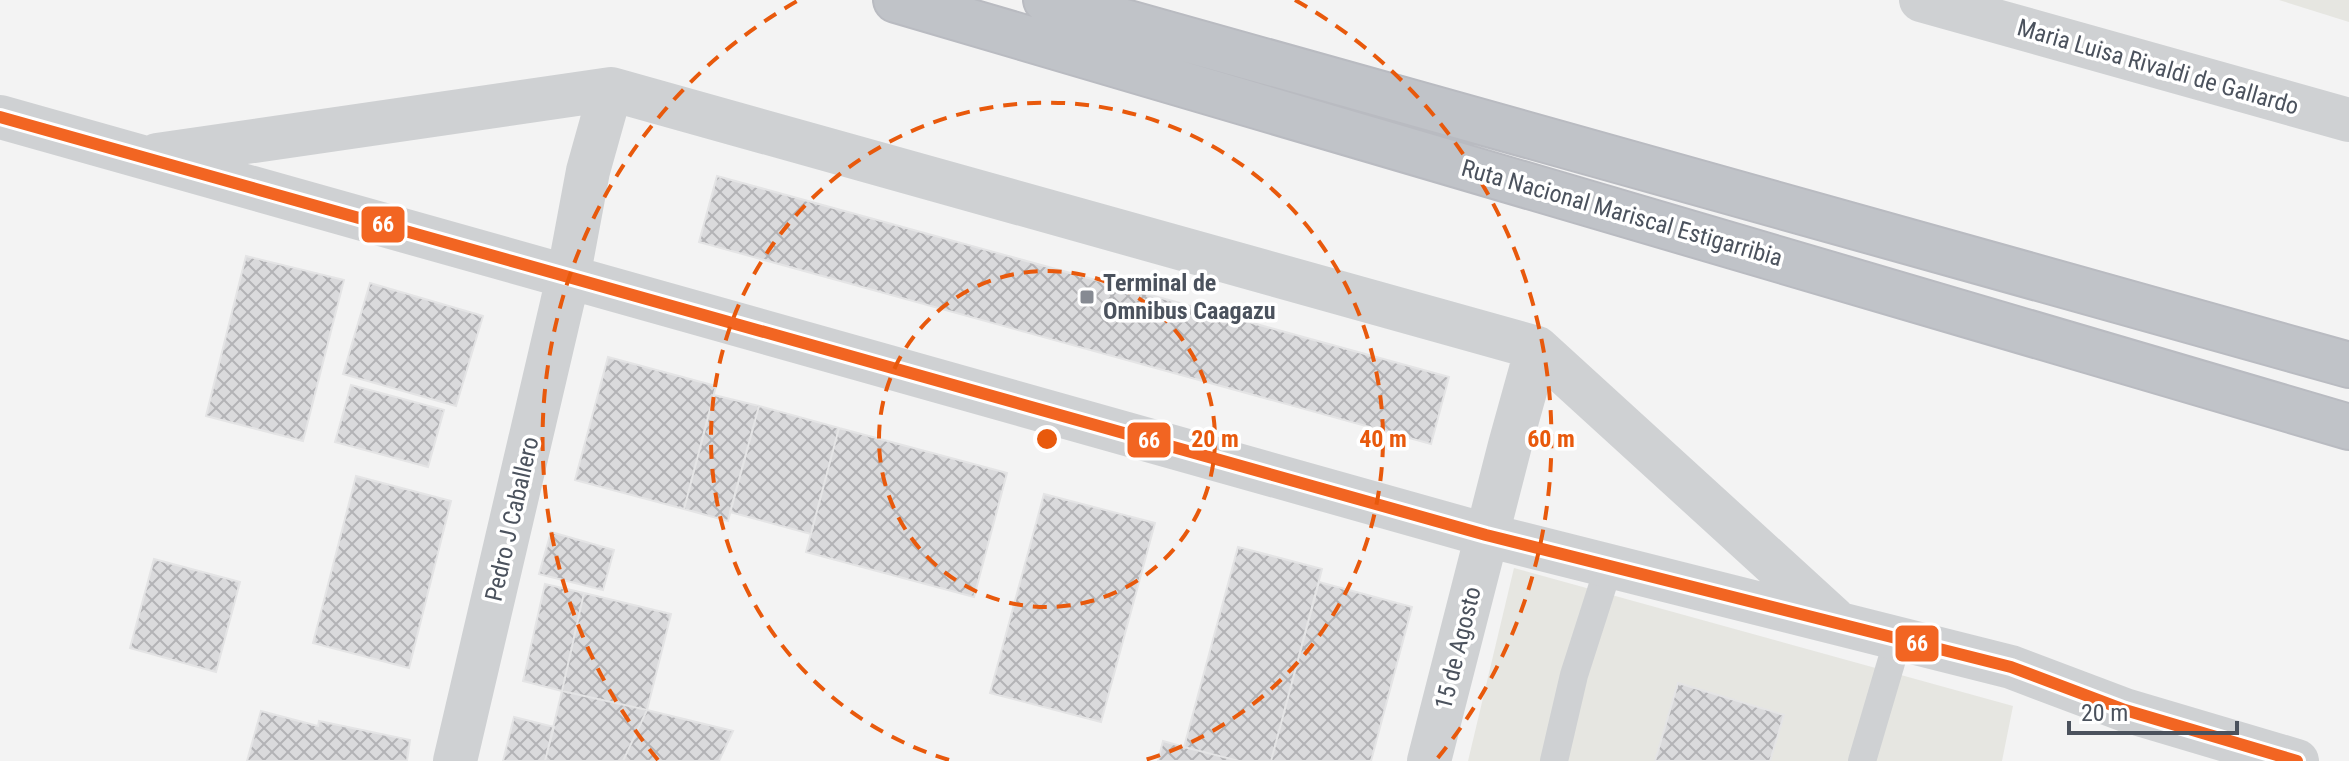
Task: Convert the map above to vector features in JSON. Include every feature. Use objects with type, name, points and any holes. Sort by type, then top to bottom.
[{"type":"highway","name":"Ruta Nacional Mariscal Estigarribia","points":[[896,0],[2349,427]]},
{"type":"highway","name":"Ruta Nacional Mariscal Estigarribia","points":[[1046,0],[2349,365]]},
{"type":"street","name":"Maria Luisa Rivaldi de Gallardo","points":[[1921,0],[2349,120]]},
{"type":"street","points":[[142,157],[611,89],[1537,348],[1839,624]]},
{"type":"street","name":"Pedro J Caballero","points":[[455,761],[568,278],[588,171],[611,89]]},
{"type":"street","points":[[0,117],[1486,535],[2011,667],[2125,710],[2297,761]]},
{"type":"street","name":"15 de Agosto","points":[[1429,761],[1537,348]]},
{"type":"lane","points":[[1554,761],[1574,675],[1609,566]]},
{"type":"lane","points":[[1862,761],[1898,639]]},
{"type":"shaded area","points":[[2279,0],[2349,0],[2349,22]]},
{"type":"shaded area","points":[[1514,568],[2013,706],[2002,761],[1468,761]]},
{"type":"building","points":[[717,176],[1449,377],[1431,444],[699,242]]},
{"type":"building","points":[[246,256],[344,280],[303,441],[206,416]]},
{"type":"building","points":[[370,283],[483,316],[456,406],[343,374]]},
{"type":"building","points":[[608,357],[716,386],[684,509],[575,480]]},
{"type":"building","points":[[351,385],[444,410],[428,467],[335,442]]},
{"type":"building","points":[[714,395],[759,406],[728,521],[684,509]]},
{"type":"building","points":[[759,406],[839,428],[811,534],[730,512]]},
{"type":"building","points":[[839,428],[1007,473],[974,597],[806,552]]},
{"type":"building","points":[[356,476],[451,501],[409,668],[313,643]]},
{"type":"building","points":[[1044,494],[1155,523],[1101,722],[990,693]]},
{"type":"building","points":[[551,532],[614,550],[603,590],[539,574]]},
{"type":"building","points":[[1238,547],[1322,569],[1271,761],[1239,761],[1184,747]]},
{"type":"building","points":[[154,559],[240,582],[216,672],[130,648]]},
{"type":"building","points":[[1319,582],[1412,607],[1371,761],[1271,761]]},
{"type":"building","points":[[545,584],[584,593],[562,691],[523,681]]},
{"type":"building","points":[[584,593],[671,614],[647,710],[562,691]]},
{"type":"building","points":[[1678,683],[1784,715],[1770,761],[1655,761]]},
{"type":"building","points":[[562,691],[647,710],[623,761],[545,761]]},
{"type":"building","points":[[647,710],[733,731],[719,761],[623,761]]},
{"type":"building","points":[[261,711],[318,726],[319,721],[410,740],[407,761],[247,761]]},
{"type":"building","points":[[514,717],[554,727],[545,761],[503,761]]},
{"type":"building","points":[[1163,741],[1184,747],[1239,761],[1158,761]]},
{"type":"transit line","name":"66","points":[[0,117],[1486,535],[2011,667],[2125,710],[2297,761]]},
{"type":"place","name":"Terminal de Omnibus Caagazu","points":[[1087,297]]}]
